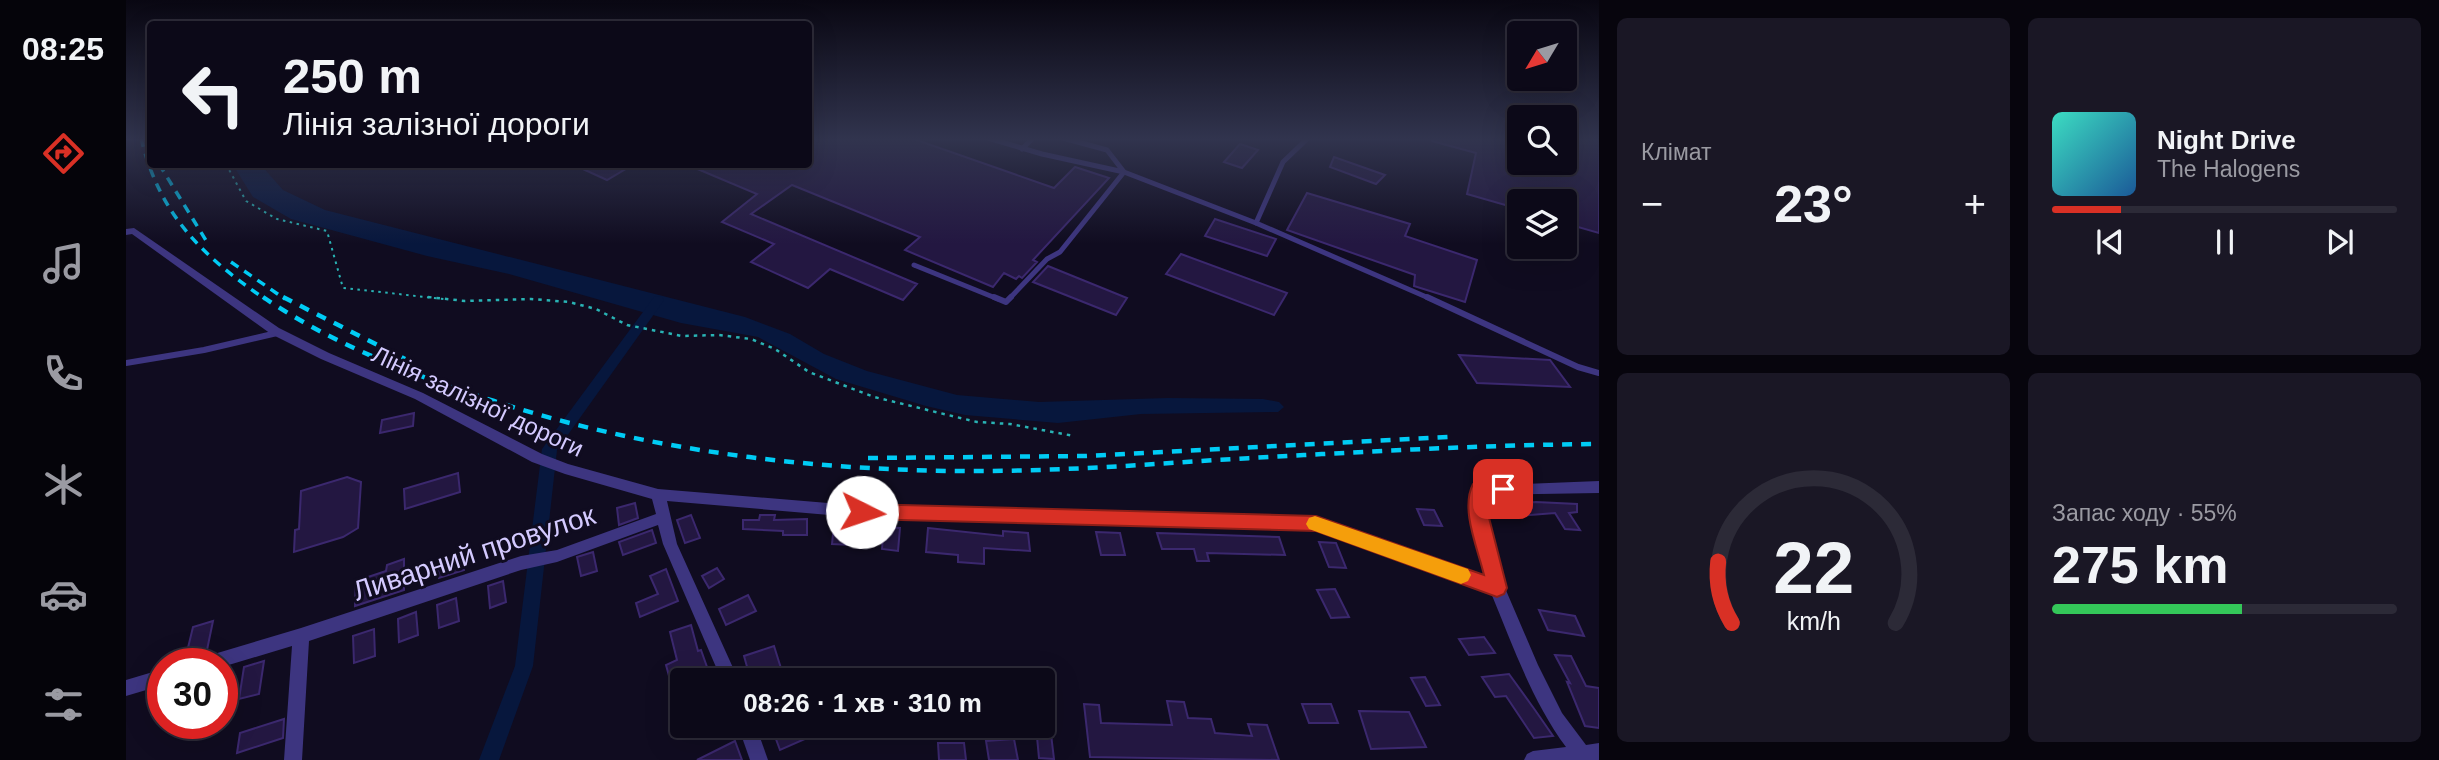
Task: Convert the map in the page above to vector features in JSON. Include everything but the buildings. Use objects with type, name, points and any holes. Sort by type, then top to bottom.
[{"type":"street","name":"Лінія залізної дороги","points":[[126,232],[134,231],[279,332],[325,356],[419,396],[537,458],[565,469],[658,495],[888,514],[1316,524],[1497,588]]},
{"type":"street","points":[[1589,755],[1556,719],[1531,671],[1497,588],[1477,506],[1479,490],[1599,487]]},
{"type":"street","points":[[658,495],[670,544],[725,668]]},
{"type":"street","name":"Ливарний провулок","points":[[238,655],[521,564],[557,556],[662,518]]},
{"type":"street","points":[[293,760],[302,636]]},
{"type":"street","points":[[126,688],[147,682]]},
{"type":"street","points":[[751,738],[759,760]]},
{"type":"street","points":[[1533,760],[1589,755]]},
{"type":"lane","points":[[914,265],[1006,302],[1047,259],[1060,252],[1123,173]]},
{"type":"lane","points":[[1128,173],[1377,274],[1578,367],[1599,373]]},
{"type":"lane","points":[[1256,223],[1279,173]]},
{"type":"lane","points":[[126,363],[204,351],[279,332]]},
{"type":"path","points":[[231,173],[246,201],[277,219],[327,231],[343,288],[453,300],[531,299],[569,302],[596,309],[627,325],[682,336],[719,335],[751,339],[775,349],[809,372],[874,397],[978,422],[1010,424],[1074,436]]},
{"type":"water","points":[[238,173],[268,173],[283,190],[325,210],[745,317],[790,334],[824,354],[867,371],[957,395],[1039,402],[1168,398],[1263,399],[1279,402],[1284,407],[1278,412],[1141,414],[1058,423],[965,415],[836,379],[758,337],[681,323],[509,274],[427,256],[291,219],[253,197]]},
{"type":"waterway","points":[[489,760],[524,666],[550,449],[658,300]]},
{"type":"railway","points":[[153,173],[159,189],[186,231],[222,266],[265,299]]},
{"type":"railway","points":[[165,173],[207,242]]},
{"type":"railway","points":[[231,262],[285,299]]},
{"type":"railway","points":[[263,297],[345,344],[434,381],[494,401],[607,432],[664,444],[779,461],[896,469],[1019,471],[1407,450],[1599,444]]},
{"type":"railway","points":[[283,297],[405,359]]},
{"type":"railway","points":[[868,458],[1086,456],[1449,437]]},
{"type":"slow traffic","points":[[1315,524],[1461,575]]},
{"type":"route","points":[[862,512],[1316,524],[1497,588],[1477,506],[1479,490],[1503,489]]}]
